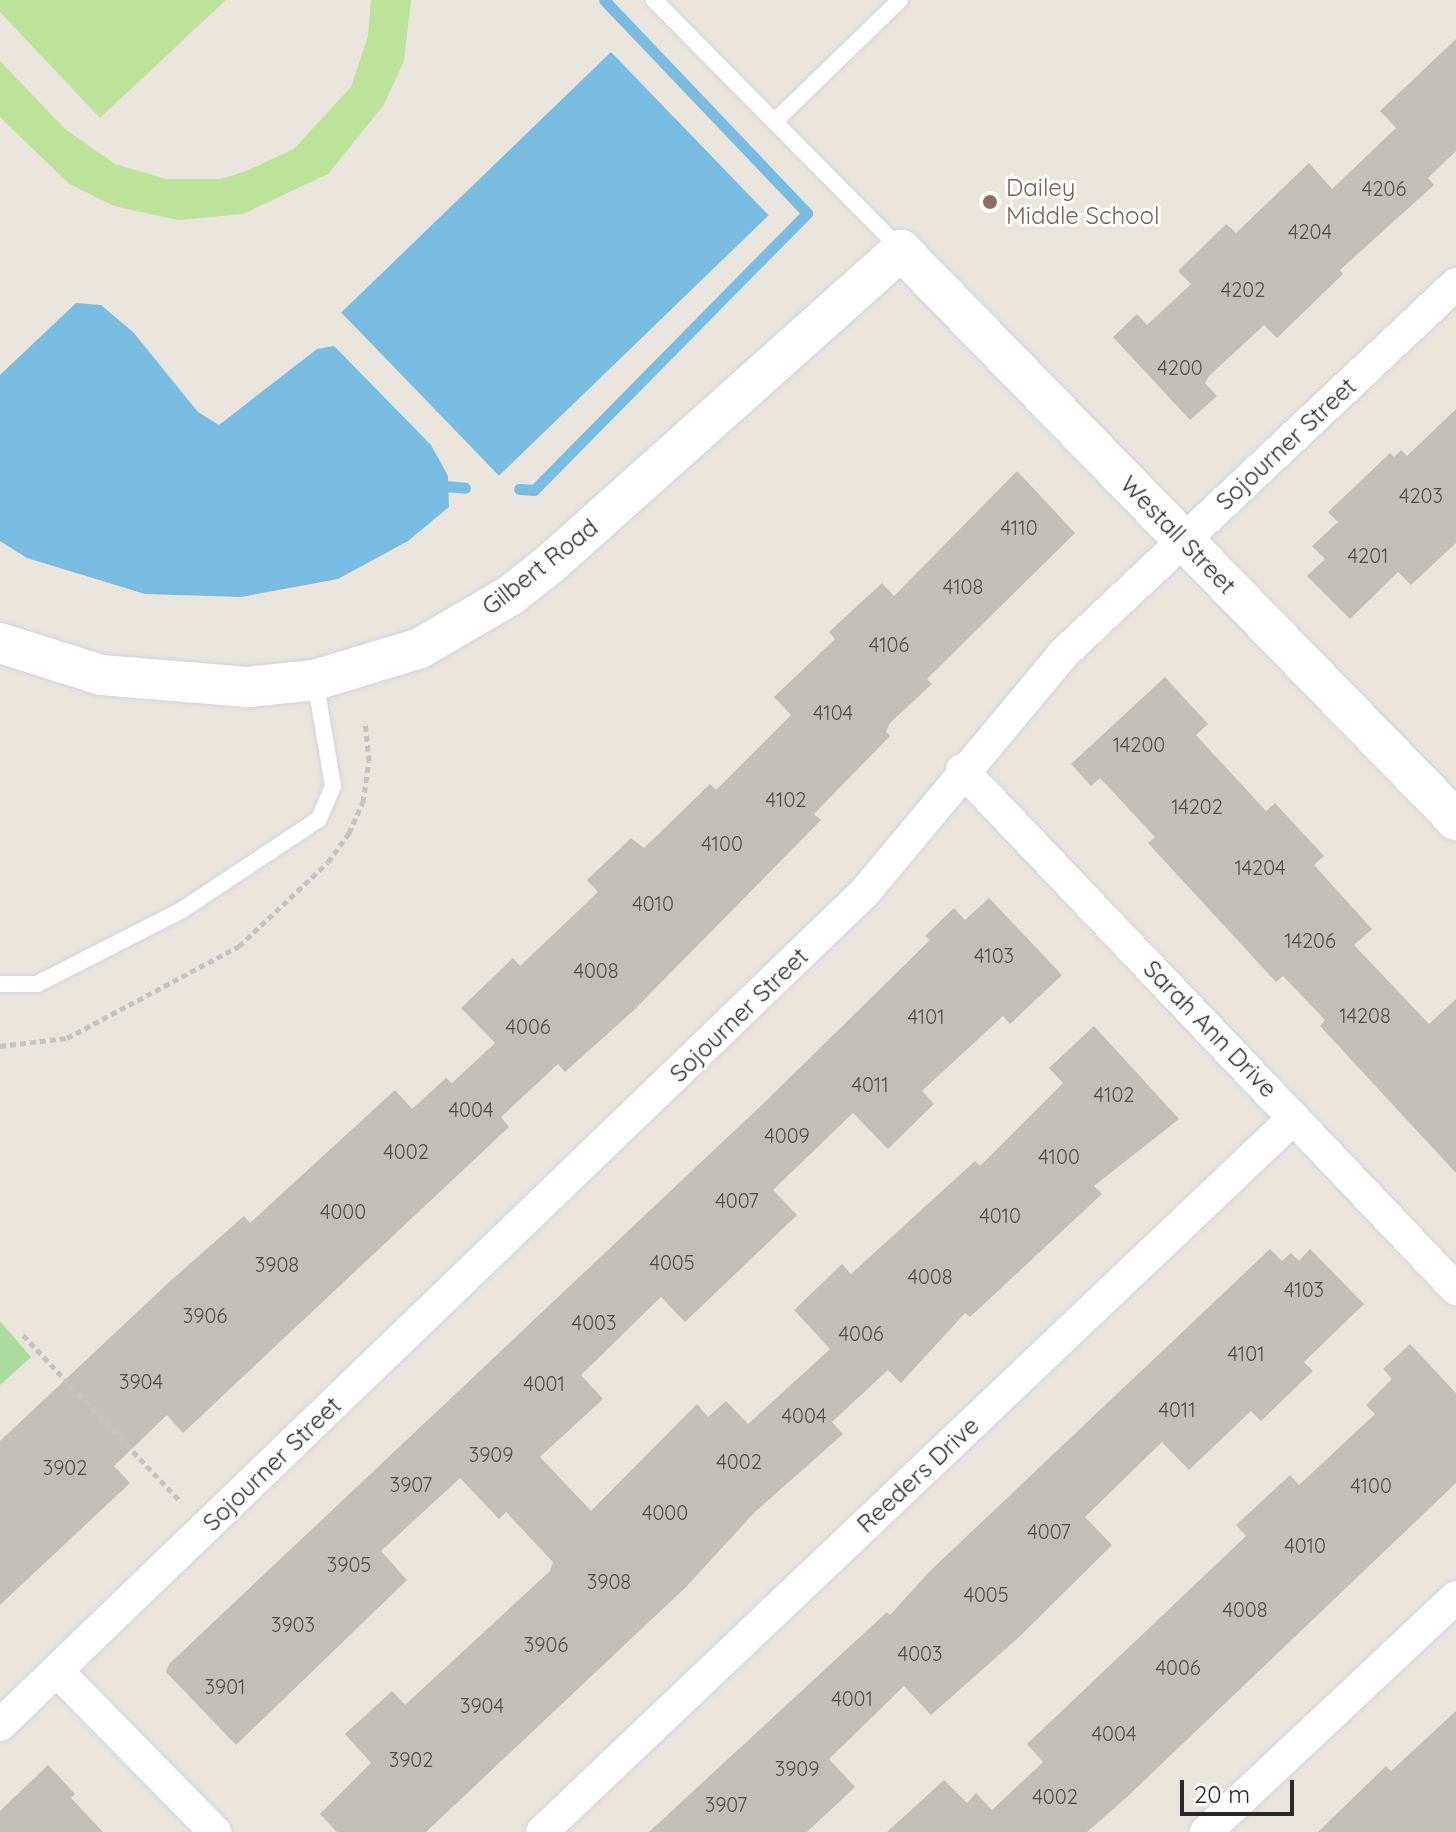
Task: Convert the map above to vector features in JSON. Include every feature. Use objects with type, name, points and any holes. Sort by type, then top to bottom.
[{"type":"street","name":"Westall Street","points":[[901,250],[1456,820]]},
{"type":"street","name":"Gilbert Road","points":[[0,643],[101,675],[176,685],[248,687],[315,680],[420,648],[511,595],[901,250]]},
{"type":"street","name":"Sojourner Street","points":[[0,1725],[865,892],[962,770],[1063,654],[1456,284]]},
{"type":"street","name":"Sarah Ann Drive","points":[[962,770],[1456,1289]]},
{"type":"street","name":"Reeders Drive","points":[[542,1832],[1294,1118]]},
{"type":"street","points":[[1206,1832],[1456,1597]]},
{"type":"street","points":[[57,1671],[215,1832]]},
{"type":"lane","points":[[654,0],[901,250]]},
{"type":"lane","points":[[775,121],[900,0]]},
{"type":"lane","points":[[0,984],[37,984],[182,910],[319,819],[333,786],[315,680]]},
{"type":"path","points":[[0,1046],[67,1038],[239,946],[328,862],[349,833],[363,802],[369,761],[365,721]]},
{"type":"path","points":[[23,1335],[181,1502]]},
{"type":"green space","points":[[0,0],[226,0],[100,118],[0,12]]},
{"type":"green space","points":[[371,0],[411,0],[404,61],[383,106],[328,174],[243,214],[178,220],[114,206],[69,184],[0,117],[0,61],[65,129],[115,164],[166,179],[221,179],[294,149],[351,87],[368,36]]},
{"type":"green space","points":[[0,1321],[31,1357],[0,1385]]},
{"type":"water","points":[[611,52],[769,215],[499,476],[341,312]]},
{"type":"water","points":[[76,303],[101,305],[133,332],[198,412],[219,425],[317,349],[334,346],[431,445],[448,476],[449,507],[408,541],[338,579],[241,597],[145,594],[27,558],[0,541],[0,375]]},
{"type":"building","points":[[1456,39],[1456,151],[1428,178],[1434,185],[1340,270],[1343,274],[1277,338],[1264,325],[1209,376],[1205,383],[1217,396],[1190,420],[1113,337],[1137,314],[1147,325],[1191,284],[1178,271],[1226,224],[1236,233],[1309,163],[1332,189],[1396,128],[1380,111]]},
{"type":"building","points":[[1456,409],[1456,543],[1411,585],[1398,572],[1350,619],[1307,576],[1325,559],[1312,546],[1338,522],[1328,512],[1390,453],[1394,457],[1401,450],[1407,456]]},
{"type":"building","points":[[1017,471],[1075,533],[927,679],[932,684],[890,723],[886,732],[890,736],[814,814],[821,820],[633,1011],[565,1072],[558,1064],[501,1117],[509,1127],[183,1433],[167,1415],[114,1466],[130,1483],[0,1605],[0,1441],[167,1284],[244,1216],[250,1223],[395,1090],[412,1109],[446,1078],[452,1083],[495,1043],[461,1008],[513,958],[520,966],[598,892],[587,880],[631,838],[644,848],[710,784],[716,790],[791,715],[774,697],[835,639],[829,632],[882,583],[894,596]]},
{"type":"building","points":[[1165,677],[1208,724],[1196,735],[1266,811],[1275,803],[1324,856],[1314,865],[1372,929],[1354,945],[1429,1024],[1456,999],[1456,1173],[1320,1026],[1325,1020],[1283,976],[1276,982],[1148,843],[1155,837],[1100,778],[1091,786],[1071,764]]},
{"type":"building","points":[[989,898],[1062,975],[1010,1024],[1003,1016],[922,1091],[934,1104],[888,1149],[853,1113],[773,1190],[797,1215],[685,1322],[661,1297],[581,1375],[603,1399],[540,1457],[591,1511],[697,1404],[708,1417],[726,1401],[748,1424],[830,1349],[794,1310],[842,1264],[851,1274],[975,1161],[980,1166],[1063,1083],[1049,1068],[1094,1026],[1179,1119],[1094,1186],[1102,1194],[970,1317],[965,1313],[901,1383],[888,1370],[832,1422],[843,1434],[755,1512],[686,1587],[426,1832],[337,1832],[320,1814],[371,1763],[345,1734],[392,1691],[405,1705],[550,1571],[553,1562],[506,1512],[499,1519],[460,1478],[381,1551],[407,1580],[236,1745],[166,1672],[169,1664],[767,1100],[930,940],[925,936],[954,908],[965,920]]},
{"type":"building","points":[[1270,1249],[1282,1261],[1291,1253],[1299,1261],[1310,1249],[1364,1304],[1304,1362],[1313,1371],[1261,1421],[1251,1411],[1189,1470],[1162,1442],[1085,1517],[1112,1545],[1019,1637],[931,1715],[904,1686],[829,1759],[855,1787],[807,1832],[649,1832],[887,1612],[890,1615],[929,1572]]},
{"type":"building","points":[[1410,1344],[1456,1393],[1456,1483],[1128,1796],[1087,1832],[887,1832],[944,1780],[967,1803],[976,1793],[992,1810],[1043,1762],[1027,1744],[1246,1536],[1236,1525],[1290,1475],[1299,1485],[1375,1414],[1366,1405],[1392,1379],[1383,1369]]},
{"type":"building","points":[[1456,1711],[1456,1832],[1318,1832],[1386,1766],[1391,1771]]},
{"type":"building","points":[[48,1765],[75,1794],[71,1798],[103,1832],[0,1832],[0,1811]]},
{"type":"waterway","points":[[519,489],[534,490],[807,213],[604,0]]},
{"type":"waterway","points":[[433,485],[465,488]]},
{"type":"place","name":"Dailey Middle School","points":[[990,202]]}]
